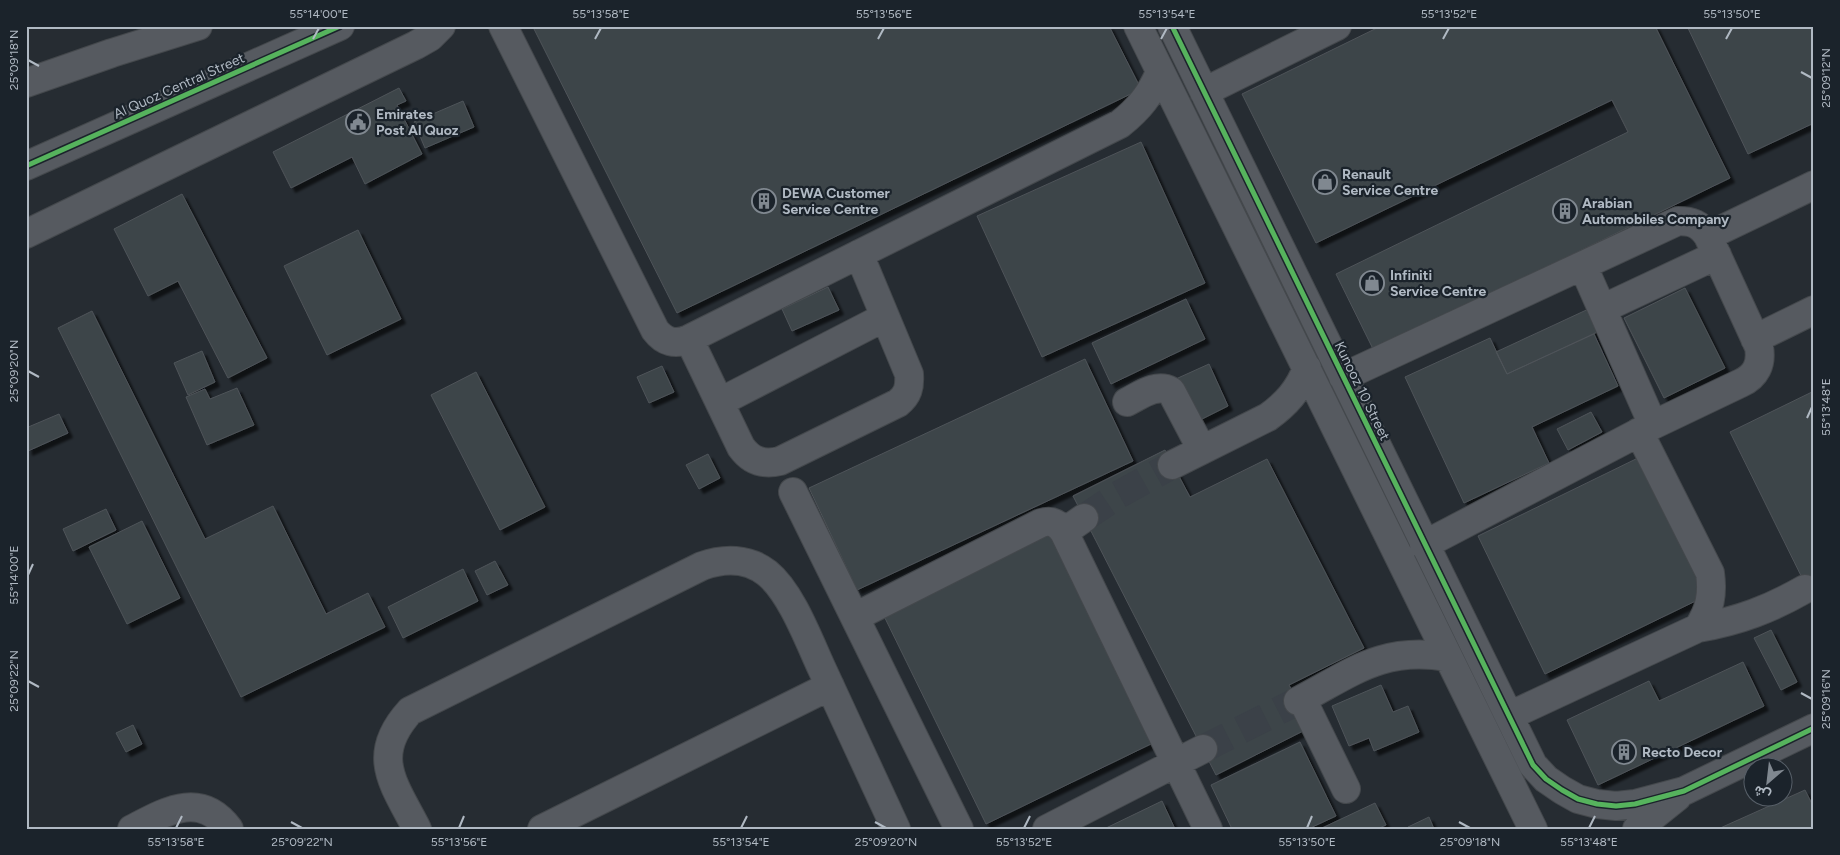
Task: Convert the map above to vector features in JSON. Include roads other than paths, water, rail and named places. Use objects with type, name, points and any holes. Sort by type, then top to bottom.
[{"type":"street","points":[[26,83],[198,26]]},
{"type":"street","name":"Al Quoz Central Street","points":[[26,166],[340,26]]},
{"type":"street","points":[[26,234],[416,45],[441,26]]},
{"type":"street","points":[[503,26],[655,330],[666,341],[682,342],[689,339],[1120,124],[1144,102],[1160,72]]},
{"type":"street","points":[[1138,26],[1533,829]]},
{"type":"street","name":"Kunooz 10 Street","points":[[1172,26],[1424,545],[1534,765],[1546,779],[1562,790],[1578,799],[1597,804],[1616,806],[1635,804],[1684,791]]},
{"type":"street","points":[[1204,92],[1337,26]]},
{"type":"street","points":[[1602,309],[1814,185]]},
{"type":"street","points":[[1343,377],[1678,221],[1696,223],[1703,228],[1712,245],[1759,347],[1761,356],[1755,373],[1749,379],[1646,429],[1424,545]]},
{"type":"street","points":[[689,339],[746,455],[762,463],[780,462],[898,403],[908,391],[909,374],[859,254]]},
{"type":"street","points":[[1583,266],[1602,309],[1646,429],[1710,573],[1712,587],[1711,602],[1706,616],[1698,628]]},
{"type":"street","points":[[1755,339],[1814,310]]},
{"type":"street","points":[[720,402],[885,317]]},
{"type":"street","points":[[1172,465],[1268,417],[1282,407],[1293,395],[1307,368]]},
{"type":"street","points":[[1127,402],[1158,388],[1165,388],[1171,392],[1202,450]]},
{"type":"street","points":[[793,492],[959,829]]},
{"type":"street","points":[[855,617],[1041,524],[1054,522],[1074,525],[1208,829]]},
{"type":"street","points":[[417,829],[391,778],[388,763],[388,748],[393,735],[400,722],[410,711],[702,566],[728,560],[754,566],[766,573],[784,593],[830,686],[896,829]]},
{"type":"street","points":[[1509,716],[1698,628],[1748,617],[1778,605],[1805,589]]},
{"type":"street","points":[[1346,789],[1300,700],[1372,661],[1406,654],[1427,653],[1447,657]]},
{"type":"street","points":[[542,829],[830,686]]},
{"type":"street","points":[[1637,829],[1684,791],[1814,728]]},
{"type":"street","points":[[1047,829],[1203,750]]},
{"type":"street","points":[[132,829],[171,809],[192,807],[213,813],[229,829]]},
{"type":"tunnel","points":[[1084,518],[1118,495],[1172,465]]},
{"type":"tunnel","points":[[1203,749],[1298,701]]},
{"type":"place","name":"Emirates Post Al Quoz","points":[[358,122]]},
{"type":"place","name":"Renault Service Centre","points":[[1325,182]]},
{"type":"place","name":"DEWA Customer Service Centre","points":[[764,201]]},
{"type":"place","name":"Arabian Automobiles Company","points":[[1565,211]]},
{"type":"place","name":"Infiniti Service Centre","points":[[1372,283]]},
{"type":"place","name":"Recto Decor","points":[[1624,752]]}]
